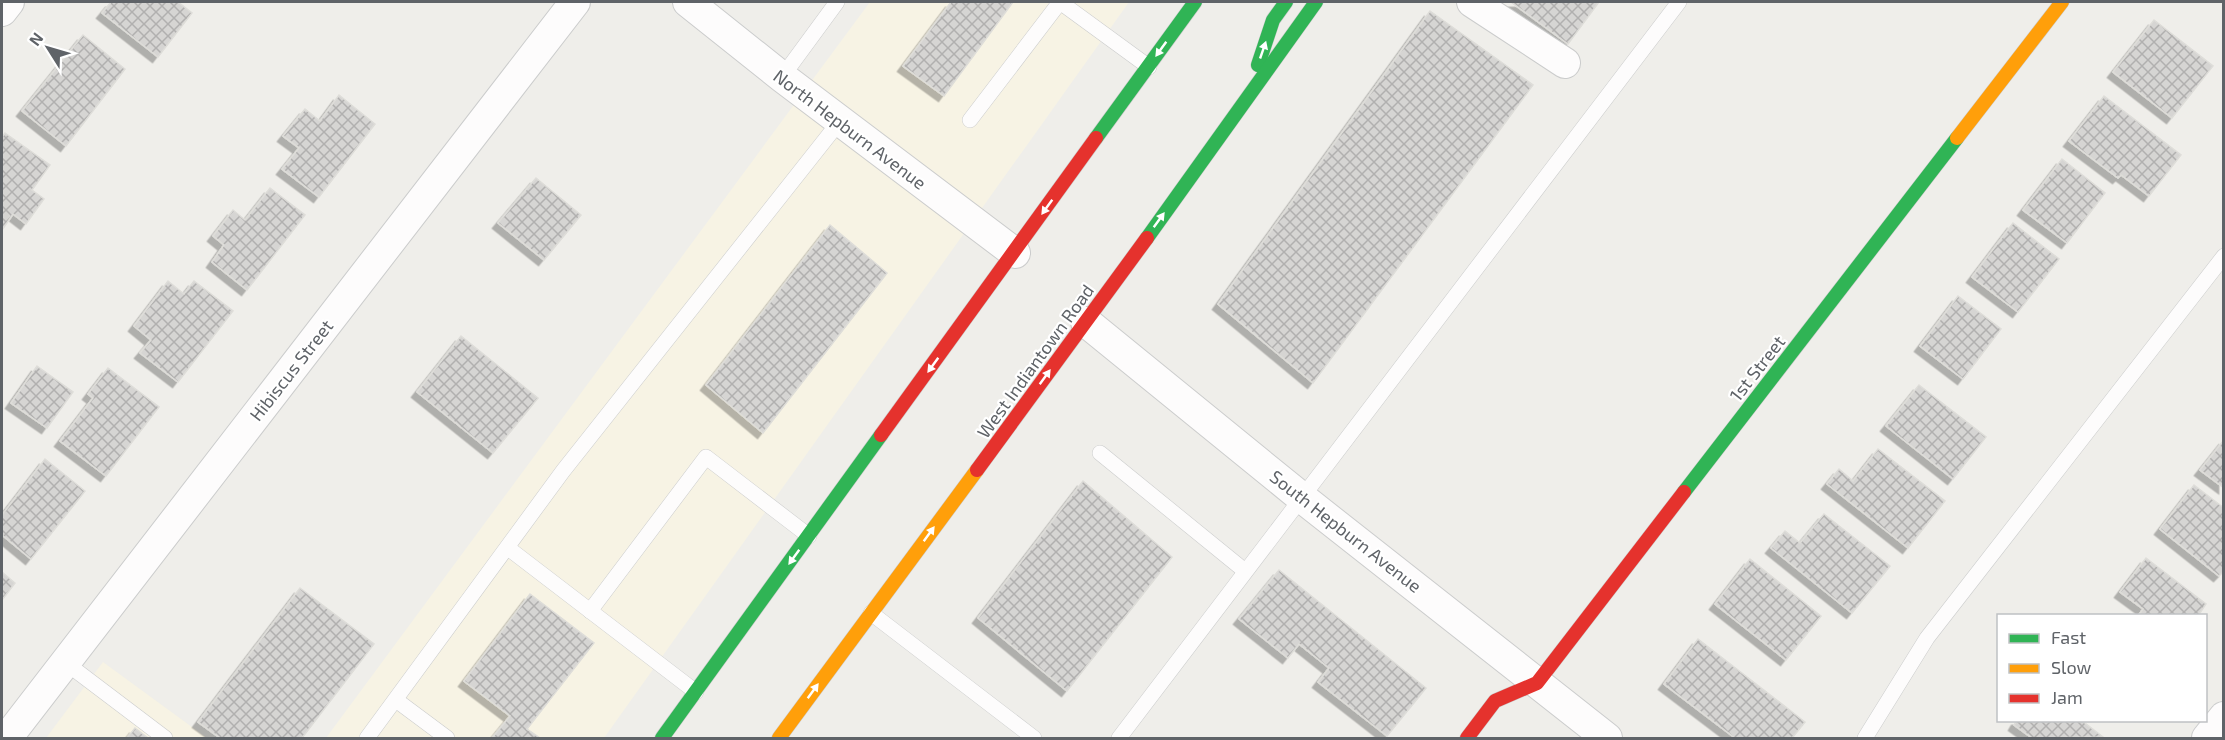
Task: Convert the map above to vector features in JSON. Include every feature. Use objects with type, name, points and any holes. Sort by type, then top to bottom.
[{"type":"main road","points":[[662,738],[1196,2]]},
{"type":"main road","points":[[1245,100],[1273,20],[1286,2]]},
{"type":"main road","name":"West Indiantown Road","points":[[779,738],[1086,322],[1316,2]]},
{"type":"main road","name":"1st Street","points":[[1467,738],[1495,701],[1537,683],[2062,2]]},
{"type":"street","points":[[2,11],[9,2]]},
{"type":"street","name":"Hibiscus Street","points":[[8,738],[574,2]]},
{"type":"street","points":[[1472,2],[1564,63]]},
{"type":"street","name":"North Hepburn Avenue","points":[[703,6],[782,77],[1014,253]]},
{"type":"street","name":"South Hepburn Avenue","points":[[1086,322],[1301,497],[1607,738]]},
{"type":"street","points":[[2207,738],[2223,717]]},
{"type":"lane","points":[[782,77],[837,2]]},
{"type":"lane","points":[[970,120],[1060,2],[1149,67]]},
{"type":"lane","points":[[1119,738],[1679,2]]},
{"type":"lane","points":[[368,738],[563,471],[840,121]]},
{"type":"lane","points":[[1864,738],[1927,638],[2223,256]]},
{"type":"lane","points":[[1100,453],[1245,571]]},
{"type":"lane","points":[[590,611],[706,457],[809,536]]},
{"type":"lane","points":[[508,548],[696,692]]},
{"type":"lane","points":[[871,614],[1034,738]]},
{"type":"lane","points":[[66,663],[165,738]]},
{"type":"lane","points":[[396,700],[447,738]]},
{"type":"shaded area","points":[[870,2],[1129,2],[604,738],[326,738]]},
{"type":"shaded area","points":[[103,662],[207,738],[46,738]]},
{"type":"building","points":[[111,2],[178,2],[192,13],[158,57],[102,13]]},
{"type":"building","points":[[951,2],[1013,2],[944,96],[903,66]]},
{"type":"building","points":[[1511,2],[1599,2],[1568,44]]},
{"type":"building","points":[[1430,11],[1533,85],[1313,383],[1218,304]]},
{"type":"building","points":[[2154,20],[2213,66],[2172,118],[2113,72]]},
{"type":"building","points":[[83,35],[125,69],[66,146],[22,111]]},
{"type":"building","points":[[339,95],[375,124],[319,197],[282,169],[299,148],[283,136],[305,109],[320,121]]},
{"type":"building","points":[[2104,96],[2181,155],[2149,196],[2121,175],[2118,178],[2069,141]]},
{"type":"building","points":[[5,133],[50,165],[32,190],[44,199],[26,224],[13,214],[2,230],[2,137]]},
{"type":"building","points":[[2062,159],[2105,193],[2067,243],[2023,210]]},
{"type":"building","points":[[536,178],[581,215],[544,260],[498,223]]},
{"type":"building","points":[[270,188],[305,215],[247,290],[212,262],[224,245],[213,236],[233,210],[245,220]]},
{"type":"building","points":[[2013,223],[2059,259],[2018,312],[1972,277]]},
{"type":"building","points":[[830,225],[887,273],[763,433],[706,385]]},
{"type":"building","points":[[168,281],[184,294],[194,281],[233,311],[178,382],[140,353],[151,340],[134,326]]},
{"type":"building","points":[[1958,296],[2001,329],[1963,379],[1920,346]]},
{"type":"building","points":[[461,336],[538,398],[493,453],[417,392]]},
{"type":"building","points":[[37,366],[73,392],[47,428],[11,403]]},
{"type":"building","points":[[108,368],[159,407],[106,476],[60,441],[93,398],[88,394]]},
{"type":"building","points":[[1919,385],[1986,437],[1953,479],[1886,426]]},
{"type":"building","points":[[2224,440],[2224,488],[2200,470]]},
{"type":"building","points":[[1878,449],[1945,501],[1908,548],[1827,484],[1839,469],[1853,481]]},
{"type":"building","points":[[45,459],[85,491],[31,559],[2,535],[2,515]]},
{"type":"building","points":[[1083,481],[1172,557],[1067,691],[978,618]]},
{"type":"building","points":[[2194,485],[2224,508],[2224,571],[2219,576],[2160,529]]},
{"type":"building","points":[[1824,514],[1890,566],[1852,613],[1771,548],[1785,531],[1800,543]]},
{"type":"building","points":[[2146,558],[2206,604],[2199,614],[2139,614],[2143,609],[2120,592]]},
{"type":"building","points":[[1750,559],[1821,616],[1786,660],[1715,604]]},
{"type":"building","points":[[1279,570],[1426,688],[1387,736],[1318,682],[1329,668],[1299,644],[1288,658],[1239,619]]},
{"type":"building","points":[[2,572],[15,583],[2,600]]},
{"type":"building","points":[[300,588],[374,644],[302,738],[220,738],[198,722]]},
{"type":"building","points":[[530,594],[594,643],[527,729],[540,738],[492,738],[510,716],[464,681]]},
{"type":"building","points":[[1698,639],[1805,722],[1792,738],[1735,738],[1664,684]]},
{"type":"building","points":[[2016,722],[2084,722],[2103,737],[2032,738],[2014,725]]},
{"type":"building","points":[[135,728],[148,738],[127,738]]},
{"type":"traffic: fast","points":[[1096,138],[1195,2]]},
{"type":"traffic: fast","points":[[1258,65],[1273,20],[1286,2]]},
{"type":"traffic: fast","points":[[1147,238],[1316,2]]},
{"type":"traffic: fast","points":[[1684,492],[1957,138]]},
{"type":"traffic: fast","points":[[662,738],[881,435]]},
{"type":"traffic: slow","points":[[1957,138],[2062,2]]},
{"type":"traffic: slow","points":[[779,738],[977,470]]},
{"type":"traffic: jam","points":[[881,435],[1096,138]]},
{"type":"traffic: jam","points":[[977,470],[1147,238]]},
{"type":"traffic: jam","points":[[1467,738],[1495,701],[1537,683],[1684,492]]}]
